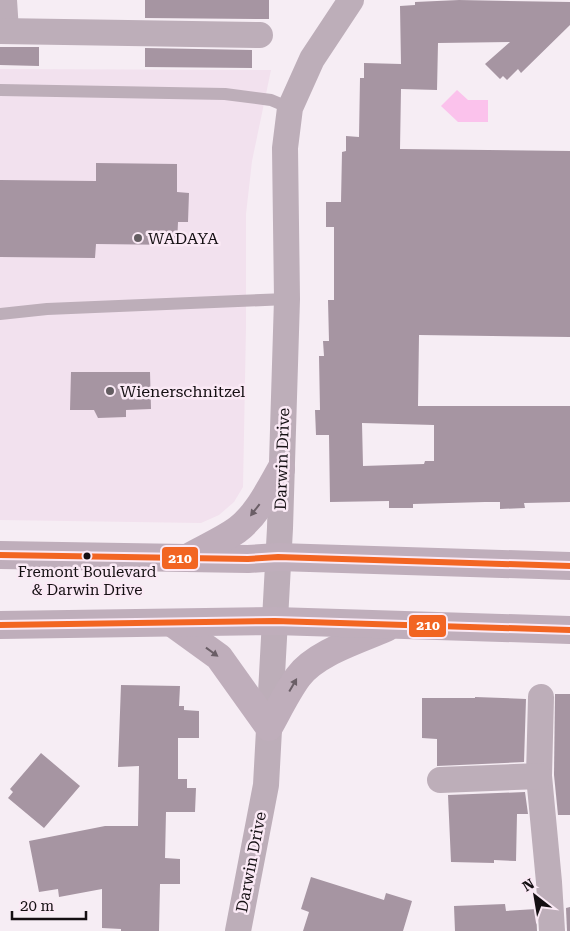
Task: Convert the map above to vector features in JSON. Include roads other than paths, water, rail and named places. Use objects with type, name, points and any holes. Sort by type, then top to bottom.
[{"type":"main road","points":[[189,557],[238,530],[256,510],[282,470]]},
{"type":"main road","points":[[0,555],[248,559],[278,557],[570,566]]},
{"type":"main road","points":[[0,625],[275,621],[570,630]]},
{"type":"main road","points":[[172,623],[219,657],[269,727],[298,676],[307,667],[323,656],[393,625]]},
{"type":"street","points":[[4,0],[3,31],[260,35]]},
{"type":"street","name":"Darwin Drive","points":[[238,931],[266,785],[282,470],[287,299],[285,148],[290,108],[312,60],[351,0]]},
{"type":"street","points":[[541,697],[539,776],[552,931]]},
{"type":"street","points":[[440,780],[539,776]]},
{"type":"lane","points":[[0,90],[225,94],[271,100],[290,108]]},
{"type":"lane","points":[[0,314],[47,309],[287,299]]},
{"type":"place","name":"WADAYA","points":[[138,238]]},
{"type":"place","name":"Wienerschnitzel","points":[[110,391]]},
{"type":"place","name":"Fremont Boulevard & Darwin Drive","points":[[87,556]]}]
